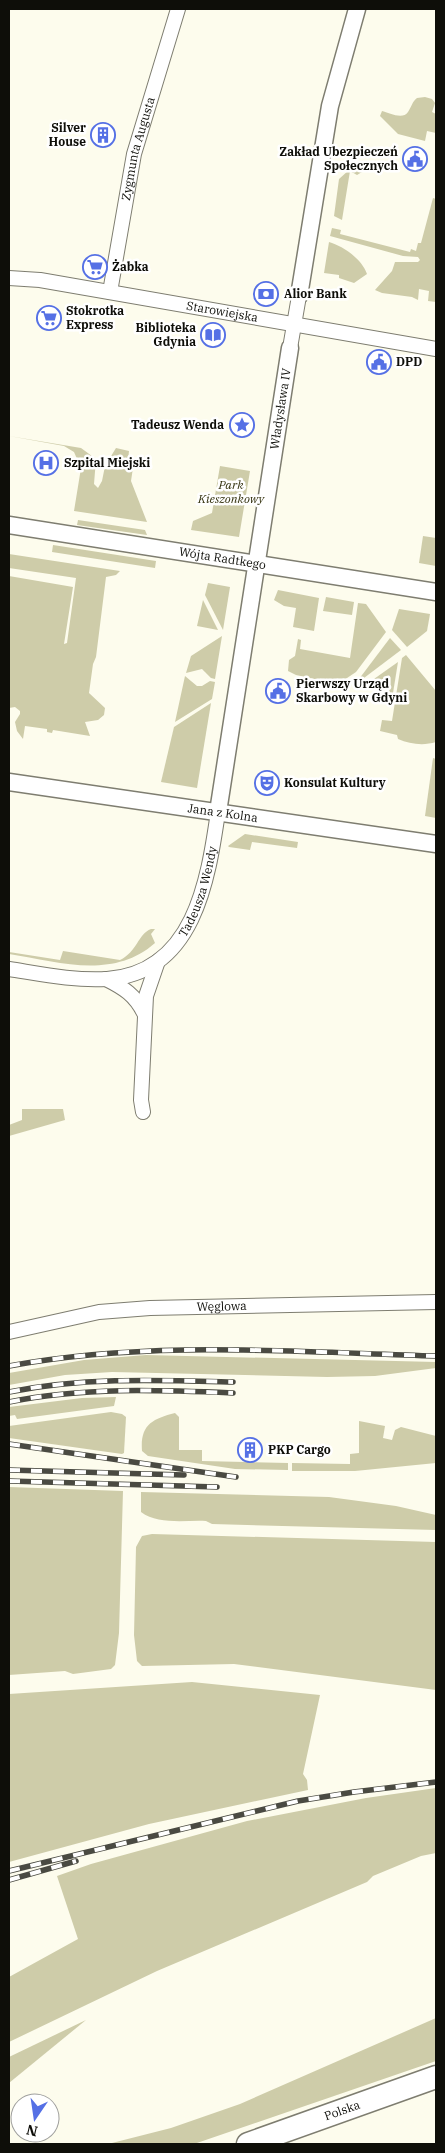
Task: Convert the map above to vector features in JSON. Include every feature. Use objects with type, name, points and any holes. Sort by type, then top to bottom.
[{"type":"highway","name":"Polska","points":[[248,2144],[436,2077]]},
{"type":"street","name":"Zygmunta Augusta","points":[[110,292],[134,154],[178,9]]},
{"type":"street","name":"Władysława IV","points":[[218,812],[298,296],[330,106],[357,9]]},
{"type":"street","name":"Starowiejska","points":[[9,278],[40,280],[436,349]]},
{"type":"street","name":"Wójta Radtkego","points":[[9,525],[436,592]]},
{"type":"street","name":"Jana z Kolna","points":[[9,782],[436,844]]},
{"type":"street","name":"Tadeusza Wendy","points":[[9,968],[56,976],[106,979],[132,975],[146,969],[159,960],[178,943],[201,898],[209,869],[218,812]]},
{"type":"street","name":"Tadeusza Wendy","points":[[143,1112],[141,1100],[144,1013],[147,988],[159,960]]},
{"type":"street","name":"Tadeusza Wendy","points":[[106,979],[128,991],[137,1000],[144,1013]]},
{"type":"street","name":"Węglowa","points":[[9,1332],[99,1312],[150,1308],[436,1302]]},
{"type":"green space","points":[[425,97],[432,99],[435,103],[432,112],[436,114],[436,133],[427,131],[425,141],[398,134],[380,116],[382,111],[403,116],[417,98]]},
{"type":"green space","points":[[358,162],[361,162],[362,172],[357,175],[350,171],[342,220],[334,216],[339,179]]},
{"type":"green space","points":[[433,198],[436,199],[436,302],[428,301],[429,291],[419,289],[418,300],[412,297],[382,293],[375,290],[392,271],[395,262],[418,262],[420,260],[418,257],[403,256],[330,236],[332,228],[341,230],[340,234],[410,252],[411,249],[416,251],[418,243],[421,243]]},
{"type":"green space","points":[[329,242],[356,258],[365,268],[367,274],[354,283],[339,278],[339,275],[324,273]]},
{"type":"green space","points":[[9,436],[81,448],[96,459],[94,484],[98,488],[102,481],[105,466],[116,448],[129,451],[128,460],[134,461],[131,481],[147,522],[74,511],[81,468],[74,452],[64,446]]},
{"type":"green space","name":"Park Kieszonkowy","points":[[220,466],[250,471],[239,537],[191,530],[193,521],[212,513]]},
{"type":"green space","points":[[78,520],[145,530],[147,535],[77,525]]},
{"type":"green space","points":[[423,536],[436,538],[436,566],[419,563]]},
{"type":"green space","points":[[53,545],[156,561],[155,568],[52,552]]},
{"type":"green space","points":[[9,554],[120,571],[116,575],[106,577],[96,657],[93,664],[89,693],[105,708],[104,715],[98,720],[85,722],[90,736],[53,730],[52,733],[47,732],[47,729],[25,726],[23,739],[17,731],[15,722],[20,711],[15,707],[9,708],[9,576],[73,587],[64,644],[67,643],[76,578],[9,568]]},
{"type":"green space","points":[[208,583],[230,587],[223,630],[205,595]]},
{"type":"green space","points":[[278,590],[319,598],[314,631],[293,627],[296,608],[284,606],[274,600]]},
{"type":"green space","points":[[326,597],[354,602],[352,615],[323,611]]},
{"type":"green space","points":[[203,600],[218,630],[197,626]]},
{"type":"green space","points":[[358,603],[366,604],[386,632],[356,672],[338,684],[296,675],[288,671],[289,660],[295,656],[298,639],[301,640],[300,649],[350,658]]},
{"type":"green space","points":[[399,609],[430,614],[427,631],[407,647],[392,630]]},
{"type":"green space","points":[[222,636],[215,679],[211,678],[202,669],[186,673],[191,656]]},
{"type":"green space","points":[[390,638],[401,650],[360,681],[359,679]]},
{"type":"green space","points":[[406,655],[436,691],[436,742],[426,744],[412,743],[398,739],[397,735],[380,731],[382,720],[392,721],[402,658]]},
{"type":"green space","points":[[398,662],[393,693],[364,688],[364,686]]},
{"type":"green space","points":[[185,676],[197,686],[202,686],[210,681],[215,682],[212,699],[175,722]]},
{"type":"green space","points":[[211,703],[197,788],[161,782],[174,727]]},
{"type":"green space","points":[[433,758],[436,759],[436,818],[425,816]]},
{"type":"green space","points":[[245,834],[298,842],[297,848],[252,842],[250,850],[228,846]]},
{"type":"green space","points":[[151,929],[155,929],[151,934],[155,943],[139,954],[122,961],[104,965],[66,964],[9,954],[9,952],[60,960],[63,951],[120,960],[126,957],[143,935]]},
{"type":"green space","points":[[22,1109],[63,1109],[65,1120],[9,1136],[9,1125],[22,1120]]},
{"type":"green space","points":[[146,1355],[436,1362],[436,1368],[375,1376],[327,1377],[112,1372],[65,1375],[9,1385],[9,1373],[84,1360]]},
{"type":"green space","points":[[116,1397],[114,1406],[17,1419],[15,1415],[9,1416],[9,1407],[82,1398]]},
{"type":"green space","points":[[111,1412],[122,1414],[126,1417],[124,1453],[122,1454],[9,1438],[9,1426]]},
{"type":"green space","points":[[175,1413],[179,1417],[179,1450],[202,1450],[202,1461],[288,1463],[288,1470],[235,1469],[148,1456],[142,1451],[145,1429],[154,1421]]},
{"type":"green space","points":[[359,1421],[385,1426],[383,1438],[392,1440],[395,1430],[401,1427],[436,1436],[436,1463],[355,1471],[292,1471],[292,1463],[350,1464],[350,1454],[359,1453]]},
{"type":"green space","points":[[9,1487],[123,1491],[119,1633],[115,1665],[111,1669],[73,1674],[65,1671],[9,1675]]},
{"type":"green space","points":[[141,1492],[329,1497],[396,1506],[436,1515],[436,1530],[212,1524],[206,1521],[155,1519],[141,1512]]},
{"type":"green space","points":[[152,1534],[436,1542],[436,1690],[234,1664],[142,1666],[137,1661],[134,1635],[136,1547],[142,1536]]},
{"type":"green space","points":[[192,1682],[320,1695],[303,1774],[307,1780],[308,1790],[149,1824],[9,1862],[9,1694]]},
{"type":"green space","points":[[436,1788],[436,1853],[421,1856],[373,1876],[367,1882],[157,1971],[9,2042],[9,1977],[78,1939],[57,1876],[91,1864],[247,1821],[366,1798]]},
{"type":"green space","points":[[436,2018],[436,2061],[194,2144],[108,2144],[171,2128],[240,2104]]},
{"type":"green space","points":[[86,2020],[9,2083],[9,2057]]},
{"type":"railway","points":[[9,1366],[62,1358],[169,1350],[436,1356]]},
{"type":"railway","points":[[9,1392],[37,1387],[93,1382],[149,1380],[233,1382]]},
{"type":"railway","points":[[9,1402],[37,1397],[93,1392],[233,1393]]},
{"type":"railway","points":[[9,1444],[236,1477]]},
{"type":"railway","points":[[9,1470],[184,1475]]},
{"type":"railway","points":[[9,1481],[217,1487]]},
{"type":"railway","points":[[9,1871],[298,1801],[436,1782]]},
{"type":"railway","points":[[9,1880],[76,1861]]},
{"type":"place","name":"Silver House","points":[[103,135]]},
{"type":"place","name":"Zakład Ubezpieczeń Społecznych","points":[[415,159]]},
{"type":"place","name":"Żabka","points":[[95,267]]},
{"type":"place","name":"Alior Bank","points":[[266,294]]},
{"type":"place","name":"Stokrotka Express","points":[[49,318]]},
{"type":"place","name":"Biblioteka Gdynia","points":[[213,335]]},
{"type":"place","name":"DPD","points":[[379,362]]},
{"type":"place","name":"Tadeusz Wenda","points":[[242,425]]},
{"type":"place","name":"Szpital Miejski","points":[[46,463]]},
{"type":"place","name":"Pierwszy Urząd Skarbowy w Gdyni","points":[[278,691]]},
{"type":"place","name":"Konsulat Kultury","points":[[267,783]]},
{"type":"place","name":"PKP Cargo","points":[[250,1450]]}]
